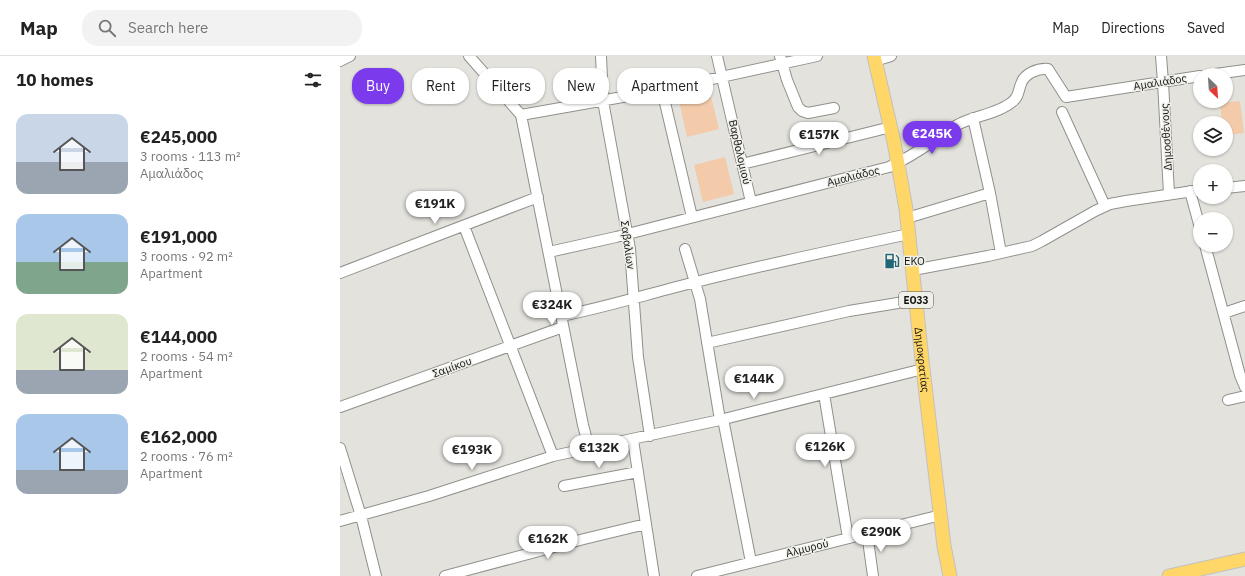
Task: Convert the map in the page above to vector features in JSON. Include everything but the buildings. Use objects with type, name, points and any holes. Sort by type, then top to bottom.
[{"type":"main road","name":"Δημοκρατίας","points":[[874,58],[891,127],[907,218],[923,369],[941,515],[944,546],[944,576]]},
{"type":"main road","name":"Δημοκρατίας","points":[[944,546],[950,576]]},
{"type":"main road","points":[[1169,576],[1245,559]]},
{"type":"street","points":[[340,61],[350,56]]},
{"type":"street","points":[[469,56],[521,115],[583,425],[590,448]]},
{"type":"street","name":"Σαβαλίων","points":[[602,56],[602,68]]},
{"type":"street","name":"Βαρθολομιού","points":[[717,56],[751,202]]},
{"type":"street","points":[[713,79],[781,60],[817,56]]},
{"type":"street","points":[[874,58],[891,56]]},
{"type":"street","name":"Δημοσθένους","points":[[1161,56],[1164,82],[1169,194]]},
{"type":"street","points":[[781,60],[798,107],[802,111],[808,113],[834,108]]},
{"type":"street","name":"Αμαλιάδος","points":[[549,252],[628,234],[884,169],[958,125],[1002,108],[1012,102],[1016,99],[1019,93],[1020,85],[1023,79],[1040,68],[1048,68],[1066,97],[1193,77]]},
{"type":"street","points":[[1233,72],[1245,70]]},
{"type":"street","points":[[521,115],[585,104]]},
{"type":"street","name":"Σαβαλίων","points":[[604,104],[628,234],[638,356],[650,436]]},
{"type":"street","points":[[665,104],[692,217]]},
{"type":"street","points":[[1062,112],[1105,206]]},
{"type":"street","points":[[973,118],[990,192],[1000,253]]},
{"type":"street","points":[[742,164],[891,127]]},
{"type":"street","points":[[1233,187],[1245,186]]},
{"type":"street","points":[[913,270],[1000,253],[1037,244],[1105,206],[1126,200],[1193,191]]},
{"type":"street","points":[[907,218],[990,192]]},
{"type":"street","points":[[340,274],[538,197]]},
{"type":"street","points":[[464,226],[553,456]]},
{"type":"street","points":[[561,316],[634,299],[695,282],[793,258],[909,234]]},
{"type":"street","points":[[685,249],[700,299],[721,420],[751,562]]},
{"type":"street","points":[[1207,252],[1240,375],[1245,387]]},
{"type":"street","points":[[707,343],[848,311],[916,300]]},
{"type":"street","points":[[1224,313],[1245,306]]},
{"type":"street","name":"Σαμίκου","points":[[340,407],[563,326]]},
{"type":"street","points":[[340,521],[430,496],[553,456],[721,420],[923,369]]},
{"type":"street","points":[[824,394],[848,538]]},
{"type":"street","points":[[1228,400],[1245,396]]},
{"type":"street","points":[[633,440],[654,576]]},
{"type":"street","points":[[340,448],[361,516],[376,576]]},
{"type":"street","points":[[564,486],[638,472]]},
{"type":"street","name":"Αλμυρού","points":[[697,576],[941,515]]},
{"type":"street","points":[[445,576],[646,524]]},
{"type":"street","points":[[867,533],[873,576]]},
{"type":"shaded area","points":[[1240,101],[1244,133],[1233,134],[1233,116],[1221,116],[1220,108],[1233,108],[1233,102]]},
{"type":"shaded area","points":[[680,104],[713,104],[719,129],[687,137]]},
{"type":"shaded area","points":[[725,157],[734,194],[703,202],[694,165]]},
{"type":"place","name":"EKO","points":[[892,261]]}]
